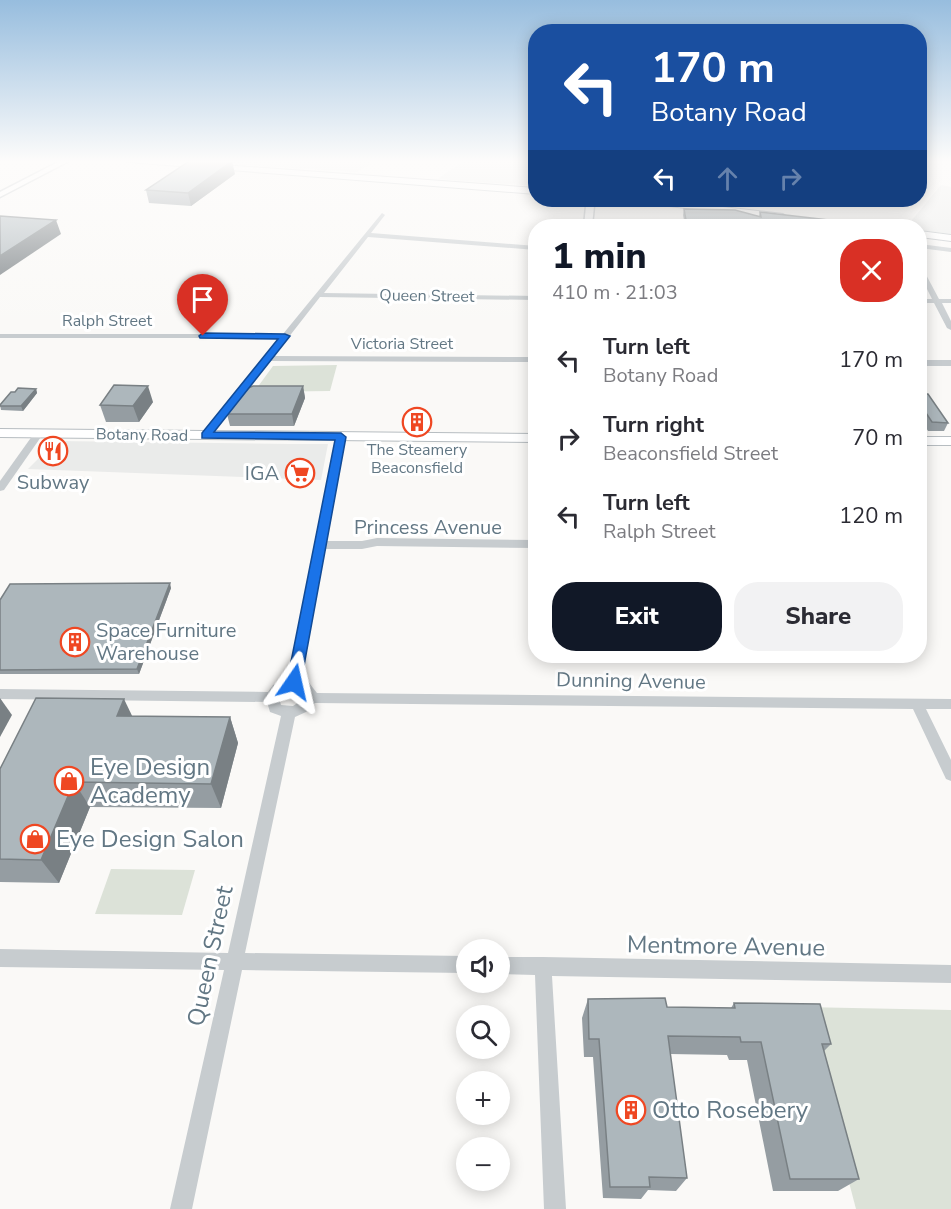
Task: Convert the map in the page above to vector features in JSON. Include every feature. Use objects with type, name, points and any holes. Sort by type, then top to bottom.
[{"type":"main road","points":[[774,216],[794,219]]},
{"type":"main road","points":[[927,235],[951,238]]},
{"type":"main road","name":"Botany Road","points":[[0,433],[528,438]]},
{"type":"main road","points":[[927,441],[951,441]]},
{"type":"street","points":[[206,436],[381,216]]},
{"type":"street","points":[[367,235],[528,247]]},
{"type":"street","points":[[927,247],[951,250]]},
{"type":"street","points":[[927,285],[951,328]]},
{"type":"street","name":"Queen Street","points":[[318,296],[528,298]]},
{"type":"street","points":[[927,301],[951,301]]},
{"type":"street","name":"Ralph Street","points":[[0,336],[285,336]]},
{"type":"street","name":"Victoria Street","points":[[268,358],[528,360]]},
{"type":"street","points":[[927,363],[951,363]]},
{"type":"street","points":[[0,488],[38,434]]},
{"type":"street","points":[[294,682],[341,437]]},
{"type":"street","name":"Princess Avenue","points":[[320,545],[362,545],[377,542],[528,544]]},
{"type":"street","points":[[294,682],[307,687],[311,698],[305,707],[289,713],[275,708],[272,697],[278,688],[294,682]]},
{"type":"street","points":[[0,694],[272,697]]},
{"type":"street","name":"Dunning Avenue","points":[[311,698],[951,704]]},
{"type":"street","points":[[917,704],[951,775]]},
{"type":"street","name":"Queen Street","points":[[181,1209],[289,713]]},
{"type":"street","points":[[0,958],[456,965]]},
{"type":"street","name":"Mentmore Avenue","points":[[510,966],[951,974]]},
{"type":"street","points":[[543,966],[555,1209]]},
{"type":"shaded area","points":[[915,216],[951,216],[951,234],[927,231],[927,219],[913,219]]},
{"type":"shaded area","points":[[337,365],[330,391],[254,392],[273,366]]},
{"type":"shaded area","points":[[56,441],[328,444],[321,480],[28,469]]},
{"type":"shaded area","points":[[111,869],[195,870],[182,915],[95,914]]},
{"type":"shaded area","points":[[803,1007],[951,1010],[951,1209],[856,1209]]},
{"type":"building","points":[[0,216],[56,220],[0,256]]},
{"type":"building","points":[[685,216],[798,216],[820,219],[686,219]]},
{"type":"building","points":[[114,385],[148,386],[133,406],[100,405]]},
{"type":"building","points":[[253,386],[303,386],[292,414],[227,414],[248,388]]},
{"type":"building","points":[[18,388],[36,389],[21,406],[0,406],[11,392],[15,392]]},
{"type":"building","points":[[927,394],[948,423],[932,422],[927,414]]},
{"type":"building","name":"Space Furniture Warehouse","points":[[170,583],[137,669],[0,670],[0,600],[10,584]]},
{"type":"building","points":[[36,698],[124,699],[117,716],[230,717],[211,784],[74,782],[41,860],[0,859],[0,769]]},
{"type":"building","name":"Otto Rosebery","points":[[665,998],[667,1007],[735,1008],[734,1003],[820,1004],[831,1044],[822,1044],[859,1179],[790,1179],[761,1042],[741,1042],[740,1037],[668,1036],[687,1178],[649,1177],[650,1187],[610,1187],[599,1039],[589,1039],[588,999]]},
{"type":"place","name":"The Steamery Beaconsfield","points":[[417,422]]},
{"type":"place","name":"Subway","points":[[53,451]]},
{"type":"place","name":"IGA","points":[[300,473]]},
{"type":"place","name":"Space Furniture Warehouse","points":[[75,642]]},
{"type":"place","name":"Eye Design Academy","points":[[69,781]]},
{"type":"place","name":"Eye Design Salon","points":[[35,839]]},
{"type":"place","name":"Otto Rosebery","points":[[631,1110]]},
{"type":"route","points":[[203,336],[285,336],[206,436],[341,437],[294,682]]}]
